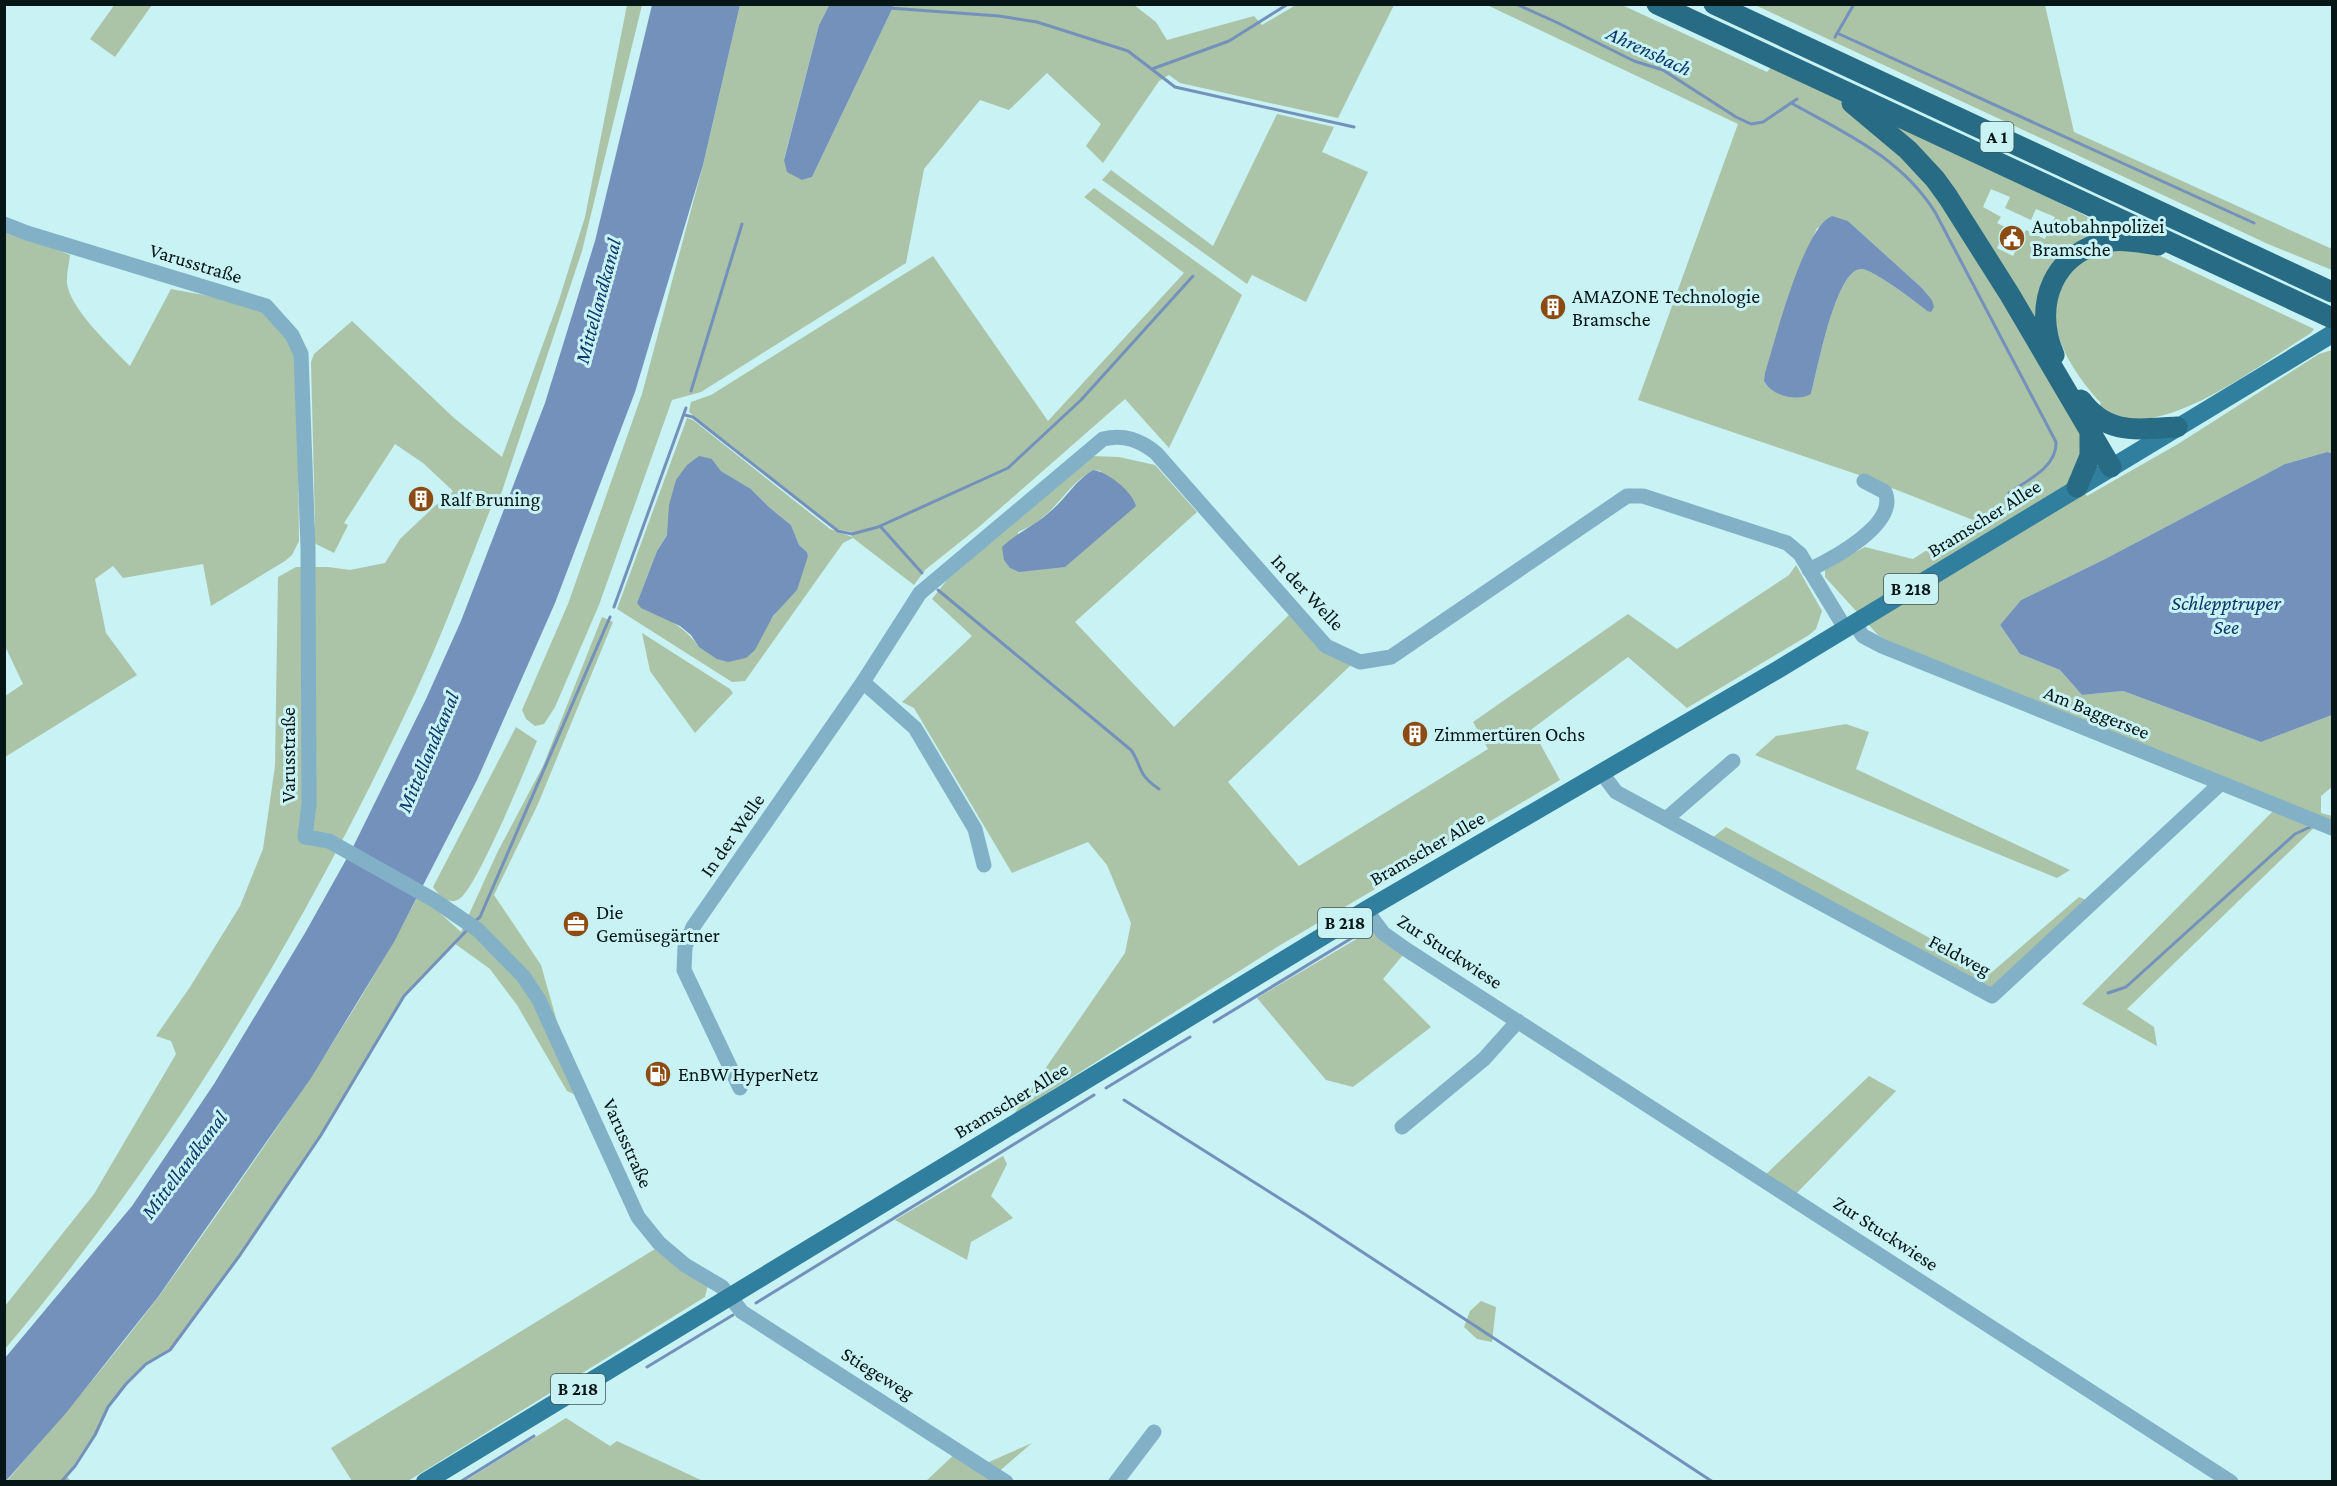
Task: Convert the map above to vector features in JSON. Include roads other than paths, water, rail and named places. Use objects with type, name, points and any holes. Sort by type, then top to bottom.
[{"type":"highway","name":"A 1","points":[[1657,4],[2332,318]]},
{"type":"highway","name":"A 1","points":[[1714,4],[2332,292]]},
{"type":"highway","points":[[1834,87],[1908,150],[1935,179],[1961,216],[2118,463]]},
{"type":"highway","points":[[2077,487],[2090,456],[2090,422],[2061,369],[2048,337],[2046,301],[2054,280],[2066,263],[2080,252],[2106,242],[2132,241],[2184,249]]},
{"type":"highway","points":[[2090,422],[2134,429],[2177,427]]},
{"type":"main road","name":"Bramscher Allee","points":[[425,1482],[1366,910],[1749,686],[2332,334]]},
{"type":"street","name":"Varusstraße","points":[[4,224],[266,306],[297,344],[301,354],[308,548],[309,804],[305,837],[329,841],[435,900],[473,926],[523,976],[540,1000],[638,1217],[659,1243],[685,1265],[722,1287],[730,1297]]},
{"type":"street","name":"In der Welle","points":[[741,1088],[684,970],[685,947],[693,927],[862,682],[920,593],[1104,439],[1114,436],[1142,442],[1156,453],[1326,646],[1360,662],[1391,657],[1627,496],[1643,496],[1787,543],[1800,554],[1849,625]]},
{"type":"street","points":[[1809,570],[1857,543],[1883,513],[1887,502],[1885,492],[1864,481]]},
{"type":"street","name":"Am Baggersee","points":[[1849,625],[1882,646],[2332,828]]},
{"type":"street","points":[[862,682],[915,728],[975,829],[984,865]]},
{"type":"street","points":[[1666,819],[1733,761]]},
{"type":"street","name":"Feldweg","points":[[1600,772],[1616,792],[1992,996],[2220,784]]},
{"type":"street","name":"Zur Stuckwiese","points":[[1366,910],[1383,933],[2231,1482]]},
{"type":"street","points":[[1402,1127],[1484,1059],[1518,1021]]},
{"type":"street","name":"Stiegeweg","points":[[730,1297],[742,1312],[1006,1482]]},
{"type":"street","points":[[1116,1482],[1154,1432]]},
{"type":"water","points":[[830,4],[894,5],[812,177],[802,180],[787,172],[784,160],[819,25]]},
{"type":"water","name":"Mittellandkanal","points":[[652,5],[740,5],[703,165],[635,392],[555,603],[477,780],[394,942],[311,1078],[158,1297],[66,1413],[5,1482],[5,1358],[132,1206],[214,1084],[305,933],[352,849],[426,699],[461,621],[545,403],[595,241]]},
{"type":"water","points":[[1832,216],[1848,221],[1922,288],[1932,300],[1934,307],[1931,312],[1927,311],[1867,270],[1861,269],[1852,274],[1835,303],[1811,394],[1799,397],[1785,396],[1768,386],[1764,381],[1765,373],[1791,287],[1801,263],[1821,225]]},
{"type":"water","name":"Schlepptruper See","points":[[2327,452],[2332,453],[2332,715],[2261,742],[2123,691],[2082,695],[2060,670],[2020,654],[2000,625],[2021,600],[2105,559],[2285,464]]},
{"type":"water","points":[[699,456],[712,459],[721,471],[751,489],[791,525],[799,545],[808,556],[797,590],[773,616],[755,650],[746,658],[728,662],[717,659],[699,647],[691,635],[680,626],[641,608],[637,603],[657,551],[667,535],[669,505],[676,480],[687,465]]},
{"type":"water","points":[[1093,470],[1119,483],[1130,494],[1136,506],[1065,567],[1019,572],[1010,568],[1004,560],[1002,547],[1046,515]]},
{"type":"waterway","points":[[1152,69],[1229,41],[1288,4]]},
{"type":"waterway","name":"Ahrensbach","points":[[1516,4],[1634,61],[1663,70],[1736,117],[1751,124],[1763,122],[1797,99]]},
{"type":"waterway","name":"Ahrensbach","points":[[1835,37],[1854,4]]},
{"type":"waterway","points":[[889,8],[999,16],[1037,22],[1128,51],[1175,87],[1354,127]]},
{"type":"waterway","points":[[1837,33],[2254,223]]},
{"type":"waterway","points":[[1793,104],[1853,137],[1889,162],[1921,193],[1935,212],[2056,442],[2055,451],[2047,466],[2009,493]]},
{"type":"waterway","points":[[691,391],[742,224]]},
{"type":"waterway","points":[[685,415],[693,417],[838,531],[852,534],[878,527],[1008,468],[1081,400],[1193,276]]},
{"type":"waterway","points":[[614,607],[686,408]]},
{"type":"waterway","points":[[880,526],[922,573]]},
{"type":"waterway","points":[[938,590],[1131,750],[1143,774],[1159,789]]},
{"type":"waterway","points":[[474,922],[480,917],[610,617]]},
{"type":"waterway","points":[[2108,993],[2126,987],[2295,834],[2310,827]]},
{"type":"waterway","points":[[61,1482],[75,1466],[95,1435],[108,1407],[126,1384],[146,1364],[170,1350],[240,1255],[321,1135],[404,996],[468,929]]},
{"type":"waterway","points":[[1214,1022],[1365,930]]},
{"type":"waterway","points":[[1106,1088],[1190,1037]]},
{"type":"waterway","points":[[756,1303],[1094,1095]]},
{"type":"waterway","points":[[1124,1100],[1306,1215],[1713,1482]]},
{"type":"waterway","points":[[647,1367],[733,1315]]},
{"type":"waterway","points":[[460,1482],[534,1436]]},
{"type":"place","name":"Autobahnpolizei Bramsche","points":[[2012,238]]},
{"type":"place","name":"AMAZONE Technologie Bramsche","points":[[1553,307]]},
{"type":"place","name":"Ralf Bruning","points":[[421,499]]},
{"type":"place","name":"Zimmertüren Ochs","points":[[1415,734]]},
{"type":"place","name":"Die Gemüsegärtner","points":[[576,924]]},
{"type":"place","name":"EnBW HyperNetz","points":[[658,1074]]}]
